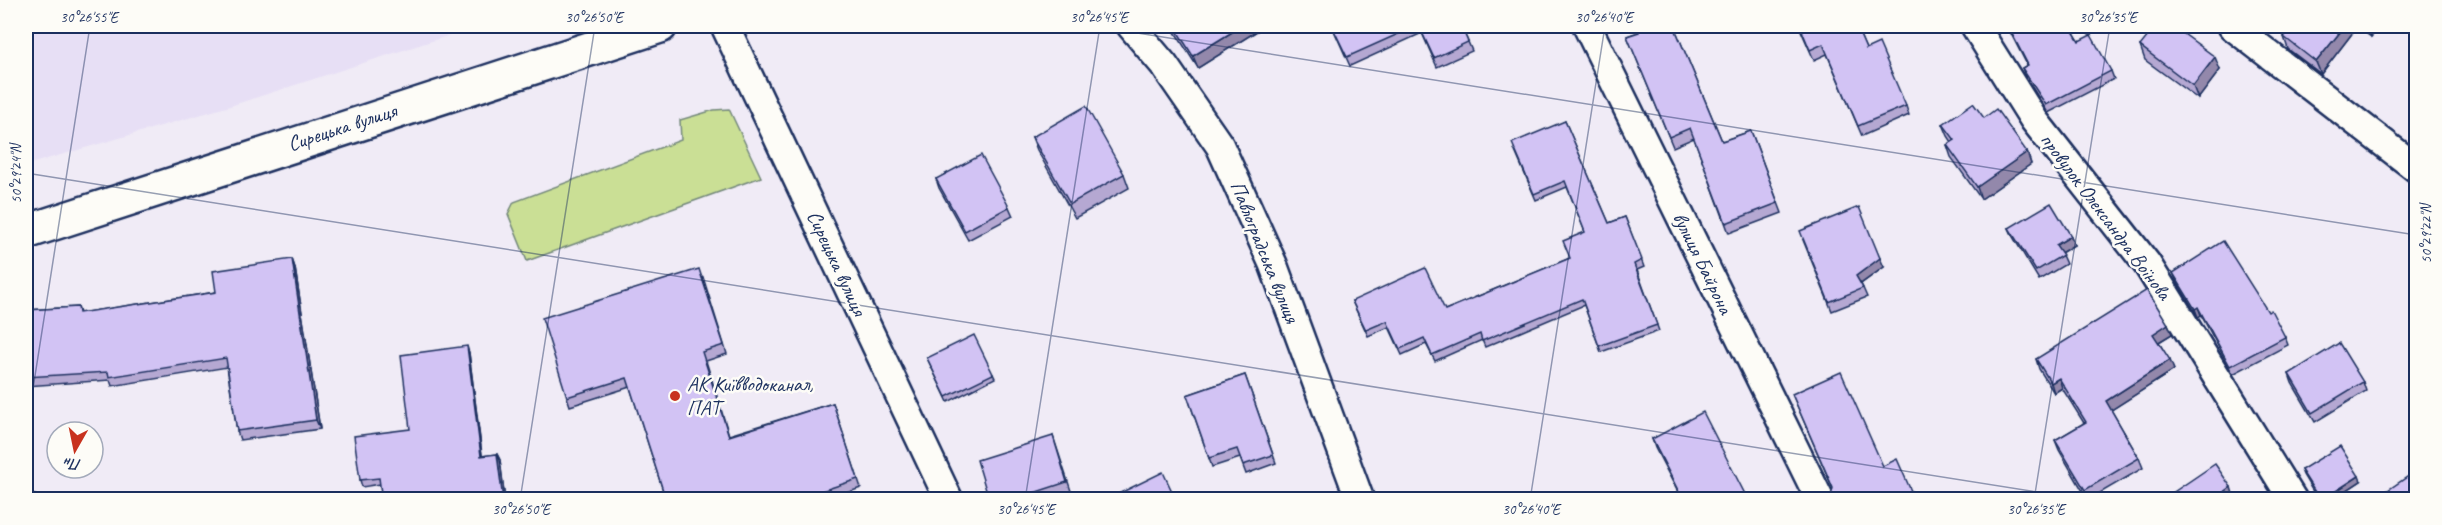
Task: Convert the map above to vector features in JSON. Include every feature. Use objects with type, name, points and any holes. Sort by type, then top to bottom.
[{"type":"main road","name":"Сирецька вулиця","points":[[26,232],[660,26]]},
{"type":"street","name":"Сирецька вулиця","points":[[725,26],[949,500]]},
{"type":"street","name":"Павлоградська вулиця","points":[[1131,26],[1164,65],[1220,146],[1273,264],[1360,500]]},
{"type":"street","name":"вулиця Байрона","points":[[1587,26],[1820,500]]},
{"type":"street","name":"провулок Олександра Воїнова","points":[[1975,26],[2034,120],[2147,264],[2293,500]]},
{"type":"street","points":[[2232,26],[2416,168]]},
{"type":"shaded area","points":[[26,26],[478,26],[230,106],[26,165]]},
{"type":"green space","points":[[729,109],[761,177],[527,261],[508,214],[514,202],[681,140],[680,120],[714,110]]},
{"type":"building","points":[[1174,26],[1242,26],[1193,56]]},
{"type":"building","points":[[1332,26],[1416,26],[1347,57]]},
{"type":"building","points":[[1424,26],[1461,26],[1468,42],[1434,58],[1420,28]]},
{"type":"building","points":[[1636,26],[1674,26],[1722,141],[1751,131],[1778,203],[1726,223],[1690,128],[1669,137],[1627,36],[1639,32]]},
{"type":"building","points":[[1800,26],[1856,26],[1866,49],[1879,43],[1906,106],[1858,126],[1823,44],[1810,50]]},
{"type":"building","points":[[2008,26],[2070,26],[2079,41],[2091,35],[2111,71],[2046,105],[2022,68],[2028,65]]},
{"type":"building","points":[[2156,26],[2173,26],[2215,57],[2193,86],[2140,46]]},
{"type":"building","points":[[2282,26],[2345,26],[2316,62],[2284,37],[2289,31]]},
{"type":"building","points":[[1973,103],[1984,118],[1996,109],[2027,152],[1977,187],[1947,145],[1955,140],[1943,124]]},
{"type":"building","points":[[1086,106],[1124,174],[1070,204],[1032,137]]},
{"type":"building","points":[[1565,121],[1609,223],[1625,217],[1642,260],[1634,264],[1657,325],[1599,346],[1582,299],[1482,341],[1480,334],[1432,355],[1424,338],[1400,349],[1387,321],[1366,330],[1352,301],[1425,268],[1445,310],[1570,258],[1563,241],[1585,232],[1565,181],[1534,194],[1512,143]]},
{"type":"building","points":[[981,155],[1009,207],[965,231],[936,179]]},
{"type":"building","points":[[2051,203],[2071,236],[2056,245],[2063,255],[2036,271],[2009,228]]},
{"type":"building","points":[[1859,207],[1880,258],[1856,276],[1863,288],[1829,302],[1800,231]]},
{"type":"building","points":[[2223,241],[2268,312],[2271,310],[2285,337],[2230,366],[2198,307],[2195,309],[2173,273]]},
{"type":"building","points":[[292,259],[316,420],[237,431],[226,358],[109,377],[108,372],[26,377],[26,310],[78,307],[79,313],[216,292],[213,271]]},
{"type":"building","name":"АК Київводоканал, ПАТ","points":[[699,269],[724,345],[702,352],[729,436],[833,403],[858,479],[794,500],[666,500],[627,378],[567,397],[542,318]]},
{"type":"building","points":[[2147,290],[2168,324],[2153,334],[2170,360],[2106,401],[2139,458],[2085,490],[2055,440],[2086,422],[2059,378],[2051,383],[2036,359]]},
{"type":"building","points":[[974,335],[993,374],[946,397],[927,358]]},
{"type":"building","points":[[2339,343],[2363,382],[2312,413],[2289,374]]},
{"type":"building","points":[[467,346],[481,456],[497,454],[503,500],[382,500],[379,478],[360,480],[354,436],[410,429],[401,355]]},
{"type":"building","points":[[1841,372],[1883,466],[1897,459],[1915,500],[1830,500],[1833,488],[1792,394]]},
{"type":"building","points":[[1245,375],[1273,455],[1243,465],[1237,449],[1209,458],[1187,395]]},
{"type":"building","points":[[1703,412],[1748,500],[1683,500],[1652,439]]},
{"type":"building","points":[[1053,436],[1067,482],[1021,497],[1021,500],[989,500],[977,460]]},
{"type":"building","points":[[2340,446],[2359,476],[2320,500],[2301,470]]},
{"type":"building","points":[[2215,464],[2231,487],[2213,500],[2162,500]]},
{"type":"building","points":[[2416,471],[2416,500],[2375,500],[2375,499]]},
{"type":"building","points":[[1163,472],[1176,500],[1106,500]]},
{"type":"place","name":"АК Київводоканал, ПАТ","points":[[675,396]]}]
